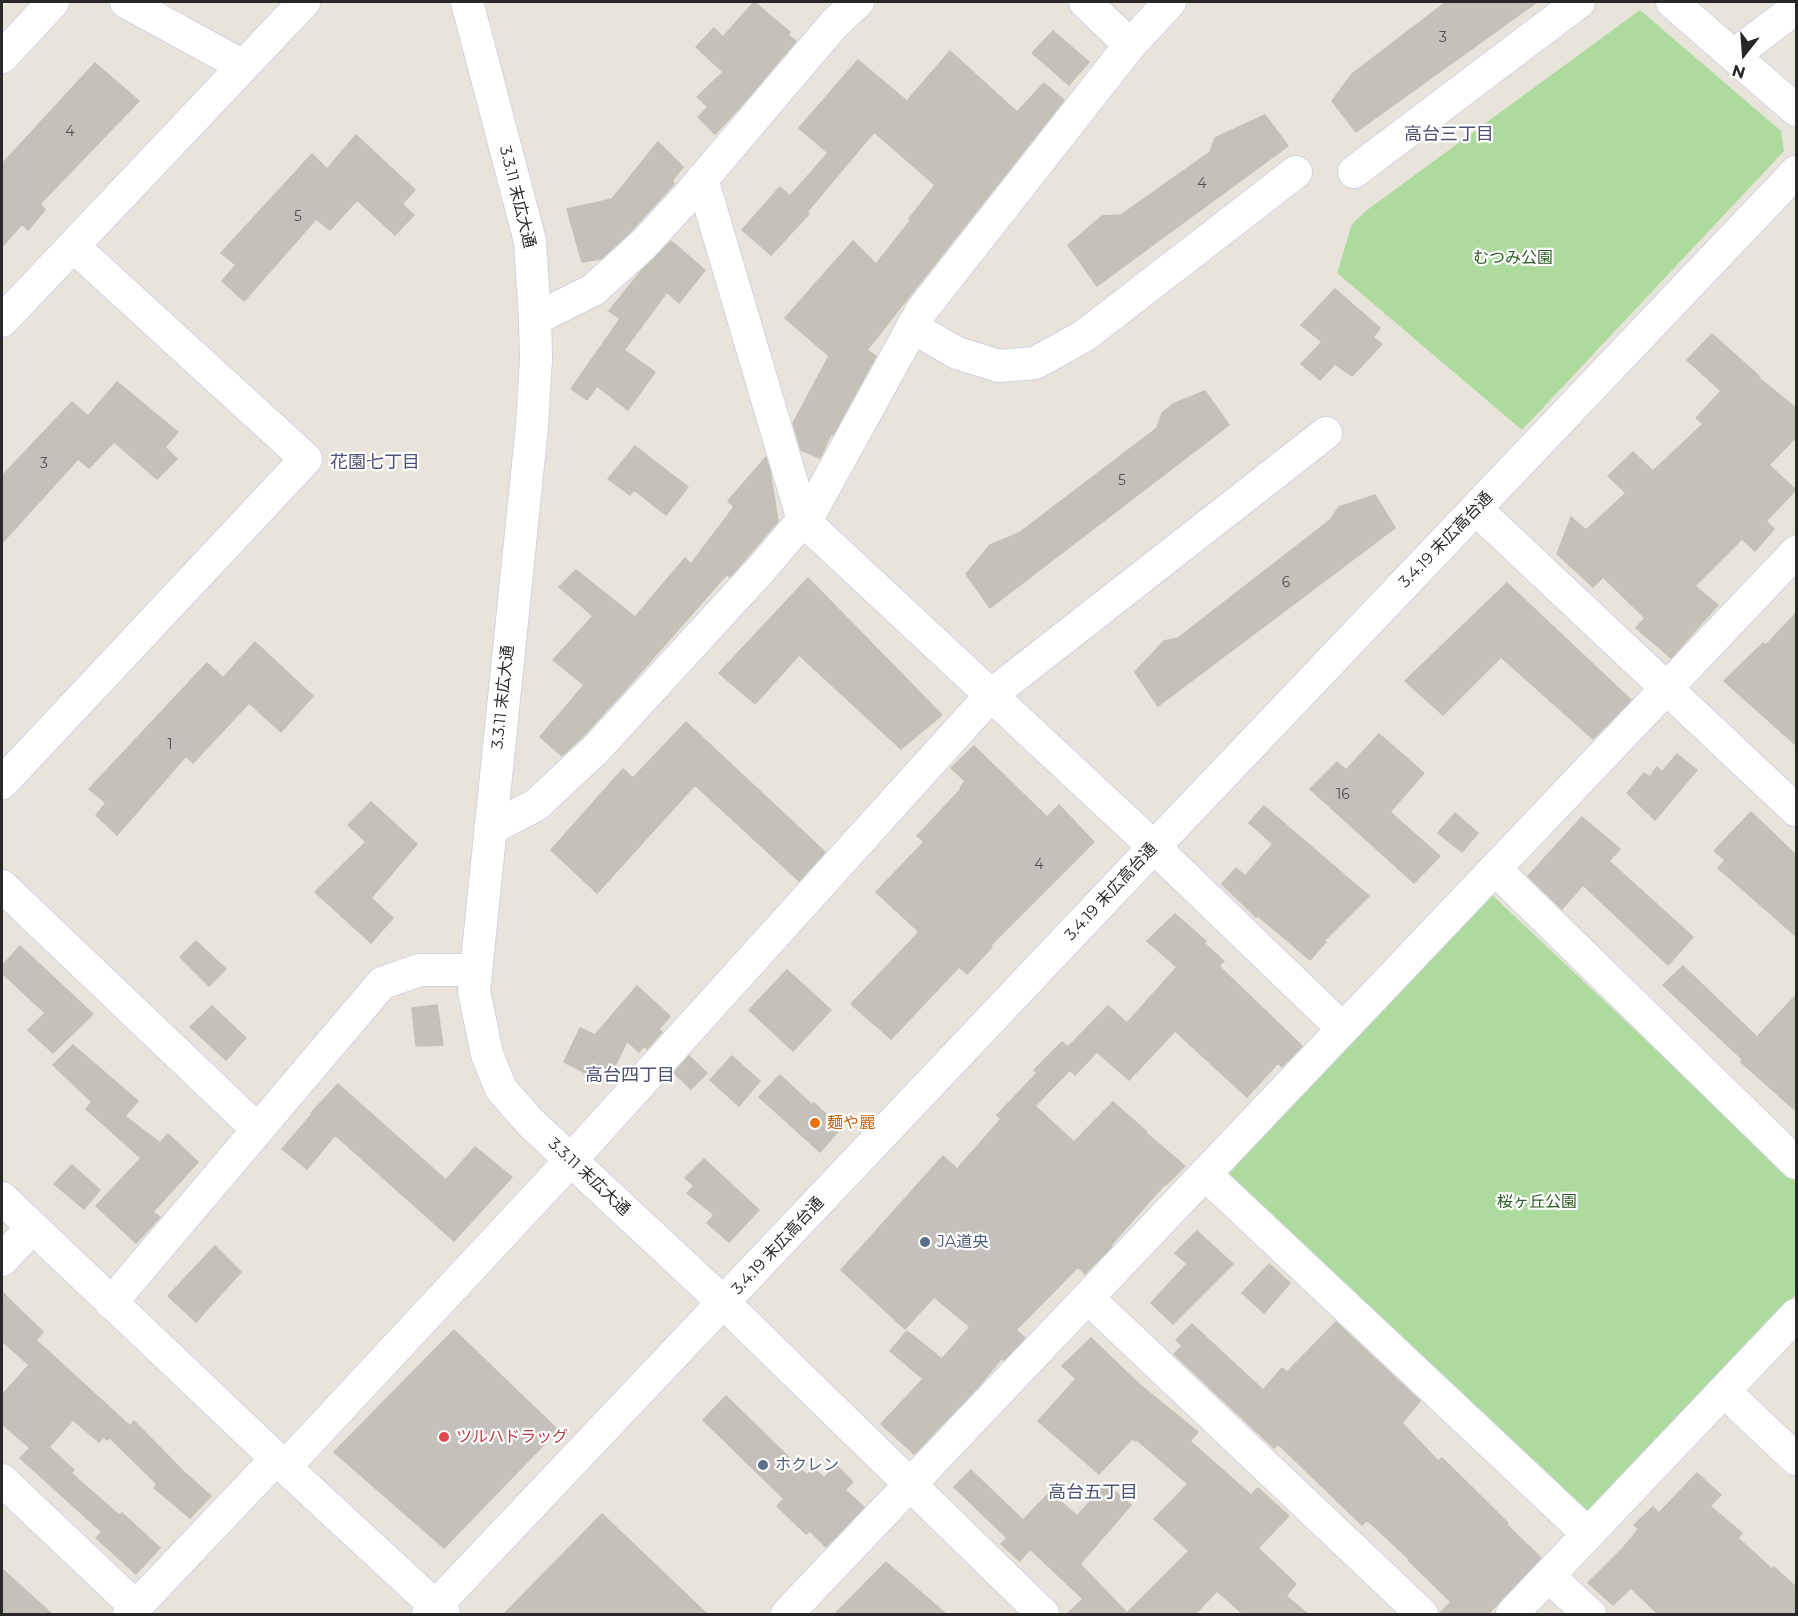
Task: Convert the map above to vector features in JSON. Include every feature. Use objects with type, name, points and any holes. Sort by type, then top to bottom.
[{"type":"street","points":[[2,57],[53,2]]},
{"type":"street","points":[[126,2],[243,66]]},
{"type":"street","points":[[2,321],[304,2]]},
{"type":"street","name":"3.3.11 末広大通","points":[[467,2],[530,241],[536,359],[532,426],[474,991],[487,1054],[501,1089],[531,1124],[724,1303],[1043,1614]]},
{"type":"street","points":[[535,319],[593,290],[643,245],[834,24],[858,2]]},
{"type":"street","points":[[1085,2],[1130,45]]},
{"type":"street","points":[[490,829],[536,805],[596,749],[763,567],[813,508],[922,310],[1130,45],[1170,2]]},
{"type":"street","points":[[1354,172],[1579,2]]},
{"type":"street","points":[[1672,2],[1797,110]]},
{"type":"street","points":[[1734,55],[1797,8]]},
{"type":"street","points":[[912,327],[957,353],[999,366],[1035,363],[1084,336],[1296,172]]},
{"type":"street","name":"3.4.19 末広高台通","points":[[436,1612],[1154,847],[1797,172]]},
{"type":"street","points":[[702,179],[803,520],[1154,847],[1343,1029]]},
{"type":"street","points":[[2,783],[306,459],[73,246]]},
{"type":"street","points":[[2,1480],[132,1611],[280,1463],[571,1160],[991,695],[1326,433]]},
{"type":"street","points":[[1476,509],[1797,810]]},
{"type":"street","points":[[787,1614],[1797,552]]},
{"type":"street","points":[[1495,869],[1797,1164]]},
{"type":"street","points":[[3,892],[258,1130]]},
{"type":"street","points":[[111,1303],[382,983],[420,970],[476,970]]},
{"type":"street","points":[[1205,1174],[1588,1534]]},
{"type":"street","points":[[2,1198],[436,1612]]},
{"type":"street","points":[[2,1260],[32,1228]]},
{"type":"street","points":[[1088,1298],[1422,1614]]},
{"type":"street","points":[[1512,1614],[1797,1315]]},
{"type":"street","points":[[1724,1391],[1797,1459]]},
{"type":"street","points":[[1548,1576],[1590,1614]]},
{"type":"green space","name":"むつみ公園","points":[[1640,10],[1781,131],[1784,151],[1522,430],[1337,273],[1352,224],[1367,210]]},
{"type":"green space","name":"桜ヶ丘公園","points":[[1491,894],[1796,1182],[1796,1294],[1586,1514],[1228,1174]]},
{"type":"building","points":[[754,2],[790,32],[788,35],[796,41],[715,134],[698,117],[708,107],[697,97],[723,72],[696,47],[714,28],[723,37]]},
{"type":"building","points":[[1446,2],[1537,2],[1356,132],[1332,101],[1352,74]]},
{"type":"building","points":[[1053,31],[1089,62],[1069,85],[1032,53]]},
{"type":"building","points":[[950,51],[1017,112],[1044,83],[1064,100],[867,350],[876,356],[833,435],[831,434],[820,458],[801,450],[793,423],[829,356],[785,318],[853,241],[876,264],[935,185],[874,132],[807,212],[809,214],[771,255],[742,230],[780,187],[790,196],[828,153],[799,128],[858,60],[907,101]]},
{"type":"building","points":[[95,63],[139,101],[40,204],[45,210],[28,230],[22,224],[2,247],[2,164]]},
{"type":"building","points":[[1265,115],[1288,146],[1097,286],[1068,245],[1102,216],[1121,215],[1210,152],[1215,138]]},
{"type":"building","points":[[356,135],[415,190],[402,204],[414,215],[395,235],[357,200],[330,230],[316,219],[244,301],[222,281],[236,265],[221,253],[312,154],[327,169]]},
{"type":"building","points":[[658,142],[683,167],[672,181],[674,184],[630,232],[601,259],[582,262],[567,209],[612,199]]},
{"type":"building","points":[[671,241],[705,270],[679,303],[667,292],[624,350],[655,372],[628,410],[597,386],[587,400],[571,389],[620,319],[609,311],[642,270]]},
{"type":"building","points":[[1335,289],[1380,328],[1373,337],[1382,344],[1352,376],[1335,364],[1320,380],[1301,364],[1322,342],[1301,325]]},
{"type":"building","points":[[1712,334],[1758,377],[1797,409],[1797,436],[1769,465],[1796,490],[1766,521],[1774,529],[1755,551],[1742,539],[1695,586],[1718,605],[1671,658],[1636,628],[1645,618],[1603,577],[1593,587],[1557,554],[1571,517],[1586,530],[1626,493],[1608,476],[1633,452],[1653,471],[1703,424],[1696,418],[1721,391],[1687,360]]},
{"type":"building","points":[[117,382],[178,432],[165,447],[177,459],[157,479],[114,442],[89,468],[78,459],[2,543],[2,476],[72,402],[88,416]]},
{"type":"building","points":[[1205,391],[1229,425],[990,608],[966,574],[990,545],[1019,533],[1157,428],[1162,413],[1173,404]]},
{"type":"building","points":[[635,446],[688,487],[666,515],[634,490],[630,495],[608,479]]},
{"type":"building","points":[[766,457],[778,521],[730,577],[727,574],[625,690],[562,756],[540,737],[584,685],[553,660],[593,616],[559,587],[576,570],[635,617],[685,558],[691,564],[734,507],[728,501]]},
{"type":"building","points":[[1375,495],[1395,528],[1158,706],[1135,672],[1164,641],[1178,638],[1330,520],[1339,507]]},
{"type":"building","points":[[808,578],[942,715],[901,749],[799,655],[755,704],[719,673]]},
{"type":"building","points":[[1507,583],[1631,700],[1593,739],[1501,657],[1443,715],[1405,681]]},
{"type":"building","points":[[1797,612],[1797,746],[1724,681],[1763,643],[1766,645]]},
{"type":"building","points":[[255,642],[313,696],[281,732],[249,703],[193,763],[186,756],[117,835],[96,815],[106,803],[89,789],[207,663],[223,678]]},
{"type":"building","points":[[686,722],[825,852],[799,881],[695,785],[597,893],[551,850],[623,769],[633,778]]},
{"type":"building","points":[[1379,734],[1424,773],[1390,812],[1440,856],[1414,883],[1310,789],[1337,762],[1346,770]]},
{"type":"building","points":[[974,746],[1047,817],[1059,805],[1094,842],[990,946],[992,947],[967,974],[959,967],[891,1039],[851,1004],[919,932],[876,892],[924,842],[917,836],[961,789],[965,781],[951,768]]},
{"type":"building","points":[[1677,754],[1697,770],[1655,820],[1627,793],[1644,773],[1650,777],[1657,767],[1662,772]]},
{"type":"building","points":[[371,802],[417,844],[371,898],[393,918],[371,943],[315,892],[366,842],[348,825]]},
{"type":"building","points":[[1264,806],[1369,896],[1324,941],[1326,942],[1310,960],[1258,916],[1256,917],[1222,884],[1236,868],[1245,876],[1273,844],[1249,823]]},
{"type":"building","points":[[1751,812],[1797,856],[1797,937],[1718,868],[1725,860],[1714,851]]},
{"type":"building","points":[[1455,813],[1478,833],[1462,852],[1438,833]]},
{"type":"building","points":[[1582,817],[1620,849],[1609,861],[1693,937],[1668,965],[1583,885],[1562,909],[1528,876]]},
{"type":"building","points":[[1175,914],[1206,941],[1204,943],[1224,961],[1219,966],[1302,1046],[1282,1067],[1278,1063],[1247,1097],[1175,1031],[1129,1080],[1097,1052],[1075,1075],[1070,1070],[1035,1106],[1074,1142],[1113,1102],[1185,1166],[1165,1184],[1085,1274],[1078,1267],[1016,1330],[1025,1338],[1004,1360],[1002,1358],[978,1387],[914,1454],[881,1424],[923,1379],[890,1351],[907,1331],[942,1359],[970,1327],[934,1297],[905,1329],[841,1270],[943,1156],[957,1169],[1001,1119],[997,1115],[1037,1073],[1034,1070],[1062,1042],[1068,1047],[1108,1006],[1127,1023],[1177,967],[1147,941]]},
{"type":"building","points":[[196,941],[226,969],[209,986],[180,957]]},
{"type":"building","points":[[20,946],[93,1014],[53,1053],[28,1030],[45,1013],[2,973],[2,966]]},
{"type":"building","points":[[1683,966],[1757,1037],[1797,994],[1797,1112],[1741,1062],[1743,1060],[1663,985]]},
{"type":"building","points":[[787,970],[831,1010],[793,1051],[749,1010]]},
{"type":"building","points":[[637,986],[670,1016],[659,1029],[662,1032],[647,1049],[644,1046],[639,1052],[627,1041],[607,1084],[564,1062],[580,1028],[595,1035]]},
{"type":"building","points":[[437,1005],[443,1045],[416,1046],[412,1008]]},
{"type":"building","points":[[212,1006],[246,1038],[226,1060],[190,1027]]},
{"type":"building","points":[[73,1045],[138,1101],[125,1116],[160,1143],[168,1134],[198,1162],[153,1212],[160,1217],[136,1243],[96,1206],[141,1158],[86,1109],[92,1102],[53,1065]]},
{"type":"building","points":[[689,1056],[707,1073],[691,1089],[674,1073]]},
{"type":"building","points":[[732,1056],[760,1081],[739,1106],[710,1080]]},
{"type":"building","points":[[780,1075],[841,1128],[820,1152],[759,1097]]},
{"type":"building","points":[[338,1084],[446,1180],[475,1147],[512,1177],[454,1241],[335,1135],[307,1169],[282,1149]]},
{"type":"building","points":[[704,1159],[759,1210],[729,1242],[707,1223],[714,1215],[687,1193],[694,1186],[685,1178]]},
{"type":"building","points":[[72,1165],[100,1190],[84,1209],[54,1184]]},
{"type":"building","points":[[1197,1231],[1233,1264],[1173,1324],[1151,1303],[1187,1264],[1175,1253]]},
{"type":"building","points":[[215,1246],[241,1272],[196,1322],[168,1296]]},
{"type":"building","points":[[1269,1264],[1290,1283],[1264,1313],[1242,1293]]},
{"type":"building","points":[[2,1292],[43,1332],[36,1340],[130,1426],[134,1421],[211,1496],[190,1518],[154,1488],[157,1484],[110,1438],[107,1440],[104,1437],[99,1442],[73,1420],[49,1447],[74,1470],[71,1473],[119,1515],[122,1513],[160,1548],[136,1574],[96,1538],[102,1532],[20,1458],[30,1448],[2,1424],[2,1395],[29,1365],[2,1341]]},
{"type":"building","points":[[1336,1322],[1420,1401],[1402,1423],[1438,1461],[1442,1458],[1541,1558],[1488,1614],[1439,1614],[1451,1602],[1409,1559],[1367,1520],[1362,1525],[1278,1444],[1274,1448],[1174,1354],[1182,1346],[1176,1340],[1192,1324],[1263,1390],[1282,1368],[1287,1372]]},
{"type":"building","points":[[454,1330],[558,1430],[444,1548],[334,1452]]},
{"type":"building","points":[[1091,1338],[1139,1384],[1198,1432],[1190,1441],[1251,1495],[1258,1488],[1289,1516],[1258,1548],[1296,1584],[1286,1596],[1308,1614],[1243,1614],[1217,1591],[1195,1614],[1067,1614],[1083,1599],[1030,1549],[1020,1561],[1001,1544],[1007,1538],[954,1487],[971,1470],[1023,1520],[1050,1492],[1077,1516],[1106,1484],[1131,1505],[1080,1564],[1127,1613],[1189,1551],[1154,1519],[1188,1484],[1137,1440],[1132,1439],[1099,1474],[1038,1421],[1076,1379],[1062,1366]]},
{"type":"building","points":[[726,1396],[807,1475],[814,1468],[824,1478],[836,1465],[853,1482],[845,1490],[864,1507],[826,1547],[810,1531],[806,1534],[777,1506],[784,1499],[703,1420]]},
{"type":"building","points":[[1697,1473],[1721,1495],[1710,1506],[1742,1533],[1738,1538],[1797,1588],[1797,1614],[1658,1614],[1631,1588],[1613,1605],[1588,1583],[1639,1529],[1634,1525],[1653,1507],[1659,1513]]},
{"type":"building","points":[[602,1514],[707,1614],[504,1614]]},
{"type":"building","points":[[886,1562],[946,1614],[835,1614]]},
{"type":"building","points":[[2,1569],[52,1614],[2,1614]]},
{"type":"place","name":"麺や麗","points":[[815,1123]]},
{"type":"place","name":"JA道央","points":[[925,1242]]},
{"type":"place","name":"ツルハドラッグ","points":[[444,1437]]},
{"type":"place","name":"ホクレン","points":[[763,1465]]},
{"type":"district","name":"高台三丁目","points":[[1449,135]]},
{"type":"district","name":"花園七丁目","points":[[375,463]]},
{"type":"district","name":"高台四丁目","points":[[630,1076]]},
{"type":"district","name":"高台五丁目","points":[[1093,1493]]}]
